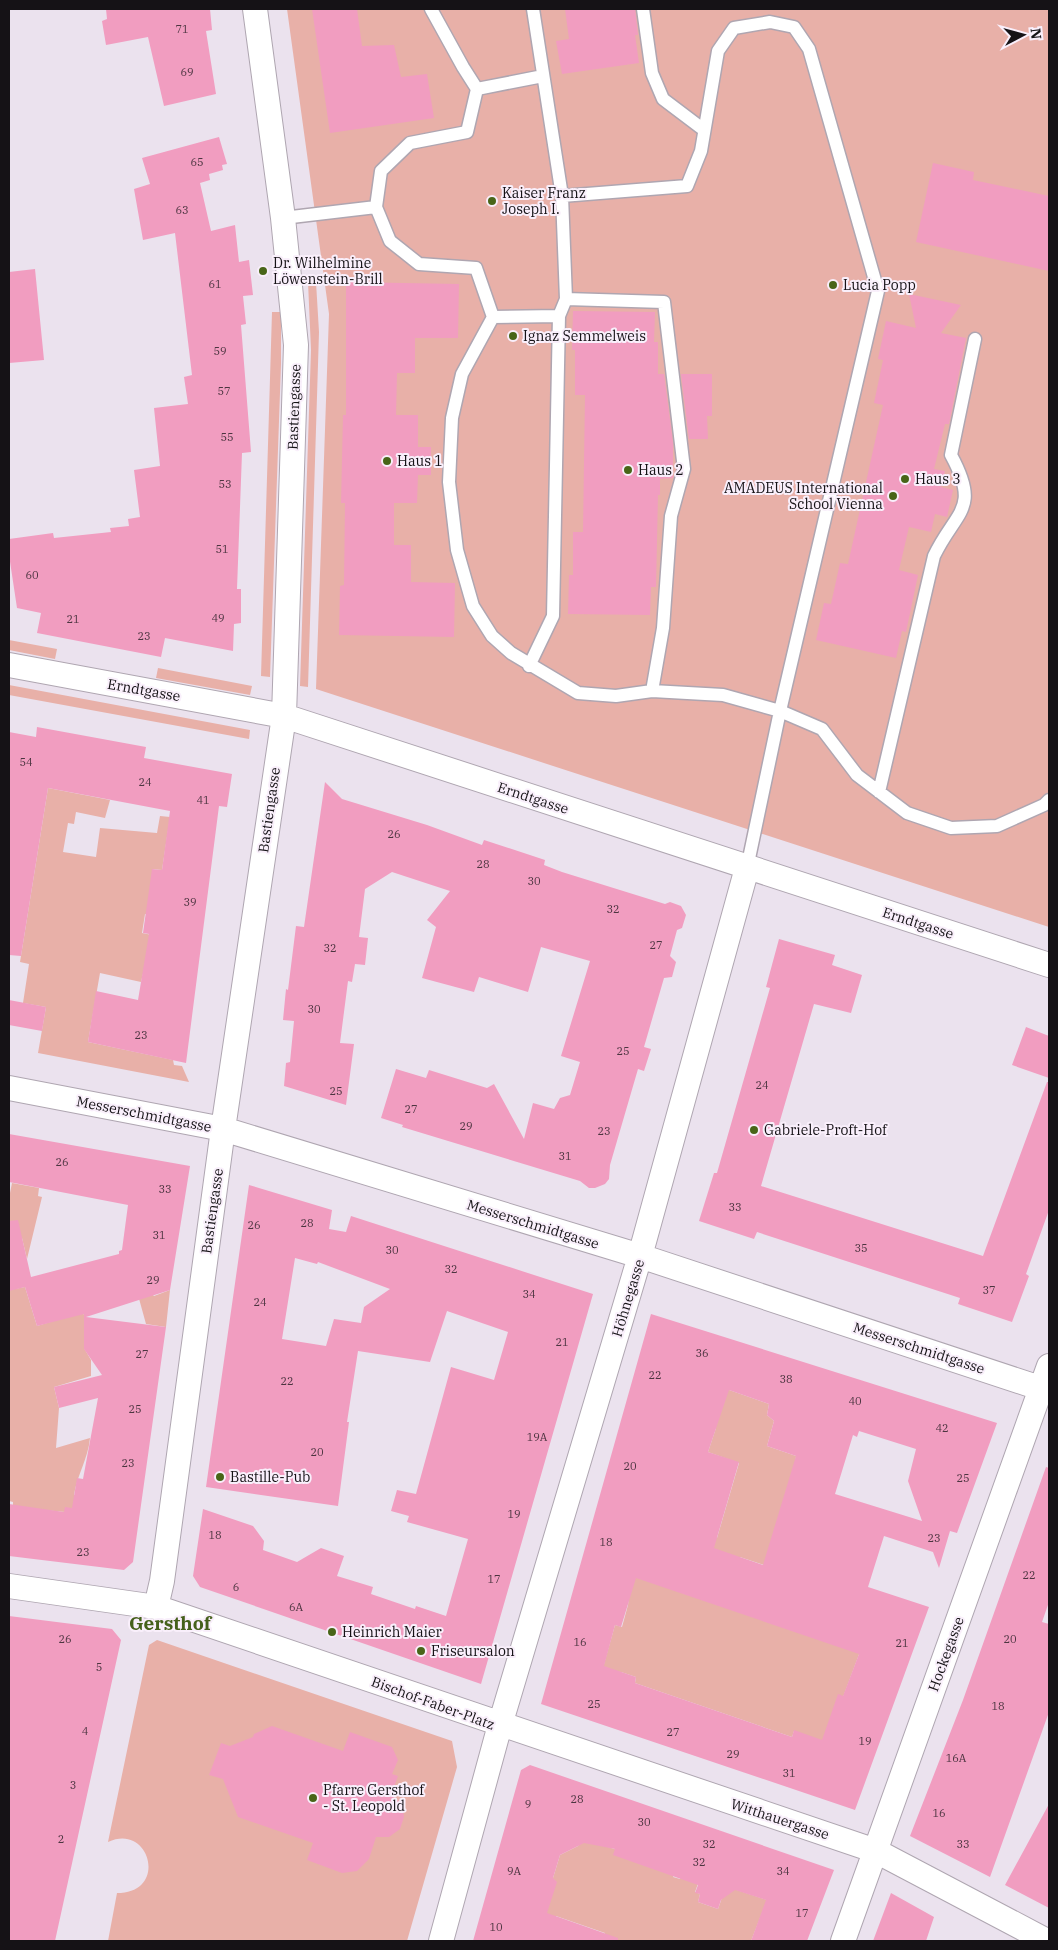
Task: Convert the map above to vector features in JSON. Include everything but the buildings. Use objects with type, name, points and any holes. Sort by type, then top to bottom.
[{"type":"street","name":"Bastiengasse","points":[[156,1607],[164,1571],[223,1129],[284,716],[296,345],[283,218],[255,9]]},
{"type":"street","name":"Erndtgasse","points":[[9,665],[284,716],[1049,965]]},
{"type":"street","name":"Höhnegasse","points":[[500,1725],[640,1256],[747,868]]},
{"type":"street","name":"Messerschmidtgasse","points":[[9,1088],[223,1129],[640,1256],[1045,1390]]},
{"type":"street","name":"Hockegasse","points":[[843,1941],[1045,1390],[1049,1366]]},
{"type":"street","points":[[9,1586],[156,1607]]},
{"type":"street","name":"Bischof-Faber-Platz","points":[[156,1607],[500,1725],[441,1941]]},
{"type":"street","name":"Witthauergasse","points":[[500,1725],[876,1851],[1047,1941]]},
{"type":"lane","points":[[430,9],[477,89],[467,132],[410,143],[381,172],[376,208],[390,241],[419,264],[476,268],[493,317],[462,374],[452,418],[449,482],[457,550],[473,606],[492,636],[529,666],[578,693],[616,696],[652,691],[723,695],[780,711],[822,729],[857,775],[906,813],[950,828],[997,826],[1044,805],[1049,800]]},
{"type":"lane","points":[[529,666],[553,616],[559,316],[566,299],[562,196],[533,9]]},
{"type":"lane","points":[[643,9],[652,73],[663,99],[679,109],[704,130]]},
{"type":"lane","points":[[562,196],[687,186],[701,151],[718,51],[734,28],[770,22],[794,27],[809,49],[878,291],[780,711],[747,868]]},
{"type":"lane","points":[[477,89],[543,76]]},
{"type":"lane","points":[[283,218],[376,208]]},
{"type":"lane","points":[[566,299],[664,302],[684,469],[671,516],[663,628],[652,691]]},
{"type":"lane","points":[[493,317],[559,316]]},
{"type":"lane","points":[[879,792],[934,556],[942,539],[960,517],[966,498],[962,476],[951,455],[975,339]]},
{"type":"shaded area","points":[[287,9],[1049,9],[1049,927],[316,689],[329,314]]},
{"type":"shaded area","points":[[308,282],[316,282],[319,332],[308,687],[300,686],[311,350]]},
{"type":"shaded area","points":[[272,312],[281,312],[281,364],[270,677],[261,676]]},
{"type":"shaded area","points":[[9,640],[57,649],[55,659],[9,650]]},
{"type":"shaded area","points":[[158,668],[252,686],[250,695],[156,678]]},
{"type":"shaded area","points":[[9,685],[250,730],[249,739],[9,695]]},
{"type":"shaded area","points":[[48,788],[110,800],[105,818],[76,812],[74,824],[68,823],[63,852],[96,857],[100,828],[157,833],[160,816],[170,817],[162,870],[152,869],[156,916],[145,914],[142,933],[152,935],[141,982],[100,973],[88,1042],[173,1060],[174,1065],[182,1066],[189,1082],[38,1053],[46,1007],[23,1003],[29,964],[20,962]]},
{"type":"shaded area","points":[[12,1183],[39,1188],[38,1196],[42,1197],[27,1259],[22,1238],[9,1241],[9,1198]]},
{"type":"shaded area","points":[[25,1287],[37,1326],[83,1312],[91,1336],[84,1345],[84,1348],[91,1360],[91,1376],[54,1387],[59,1408],[56,1448],[90,1438],[74,1495],[92,1498],[65,1512],[13,1507],[13,1502],[9,1501],[9,1290]]},
{"type":"shaded area","points":[[170,1290],[166,1327],[146,1324],[138,1295],[149,1291],[154,1296]]},
{"type":"shaded area","points":[[715,1385],[769,1404],[767,1415],[774,1421],[767,1446],[796,1456],[785,1572],[740,1557],[738,1563],[648,1516],[717,1538],[739,1463],[708,1452],[716,1428],[676,1415]]},
{"type":"shaded area","points":[[633,1563],[864,1641],[824,1748],[794,1731],[792,1737],[635,1683],[636,1677],[621,1672],[602,1671],[615,1625],[622,1627],[628,1605]]},
{"type":"shaded area","points":[[157,1640],[452,1741],[457,1767],[407,1941],[108,1941],[117,1893],[133,1890],[143,1882],[148,1872],[148,1860],[143,1849],[134,1842],[123,1838],[108,1842],[149,1645]]},
{"type":"shaded area","points":[[587,1840],[675,1869],[673,1877],[680,1879],[683,1872],[700,1878],[695,1892],[700,1894],[698,1902],[718,1909],[724,1892],[707,1880],[767,1900],[751,1941],[603,1941],[605,1933],[556,1916],[549,1941],[522,1940],[553,1878],[560,1855]]},
{"type":"place","name":"Kaiser Franz Joseph I.","points":[[492,201]]},
{"type":"place","name":"Dr. Wilhelmine Löwenstein-Brill","points":[[263,271]]},
{"type":"place","name":"Lucia Popp","points":[[833,285]]},
{"type":"place","name":"Ignaz Semmelweis","points":[[513,336]]},
{"type":"place","name":"Haus 1","points":[[387,461]]},
{"type":"place","name":"Haus 2","points":[[628,470]]},
{"type":"place","name":"Haus 3","points":[[905,479]]},
{"type":"place","name":"AMADEUS International School Vienna","points":[[893,496]]},
{"type":"place","name":"Gabriele-Proft-Hof","points":[[754,1130]]},
{"type":"place","name":"Bastille-Pub","points":[[220,1477]]},
{"type":"place","name":"Heinrich Maier","points":[[332,1632]]},
{"type":"place","name":"Friseursalon","points":[[421,1651]]},
{"type":"place","name":"Pfarre Gersthof - St. Leopold","points":[[313,1798]]},
{"type":"district","name":"Gersthof","points":[[170,1623]]}]
